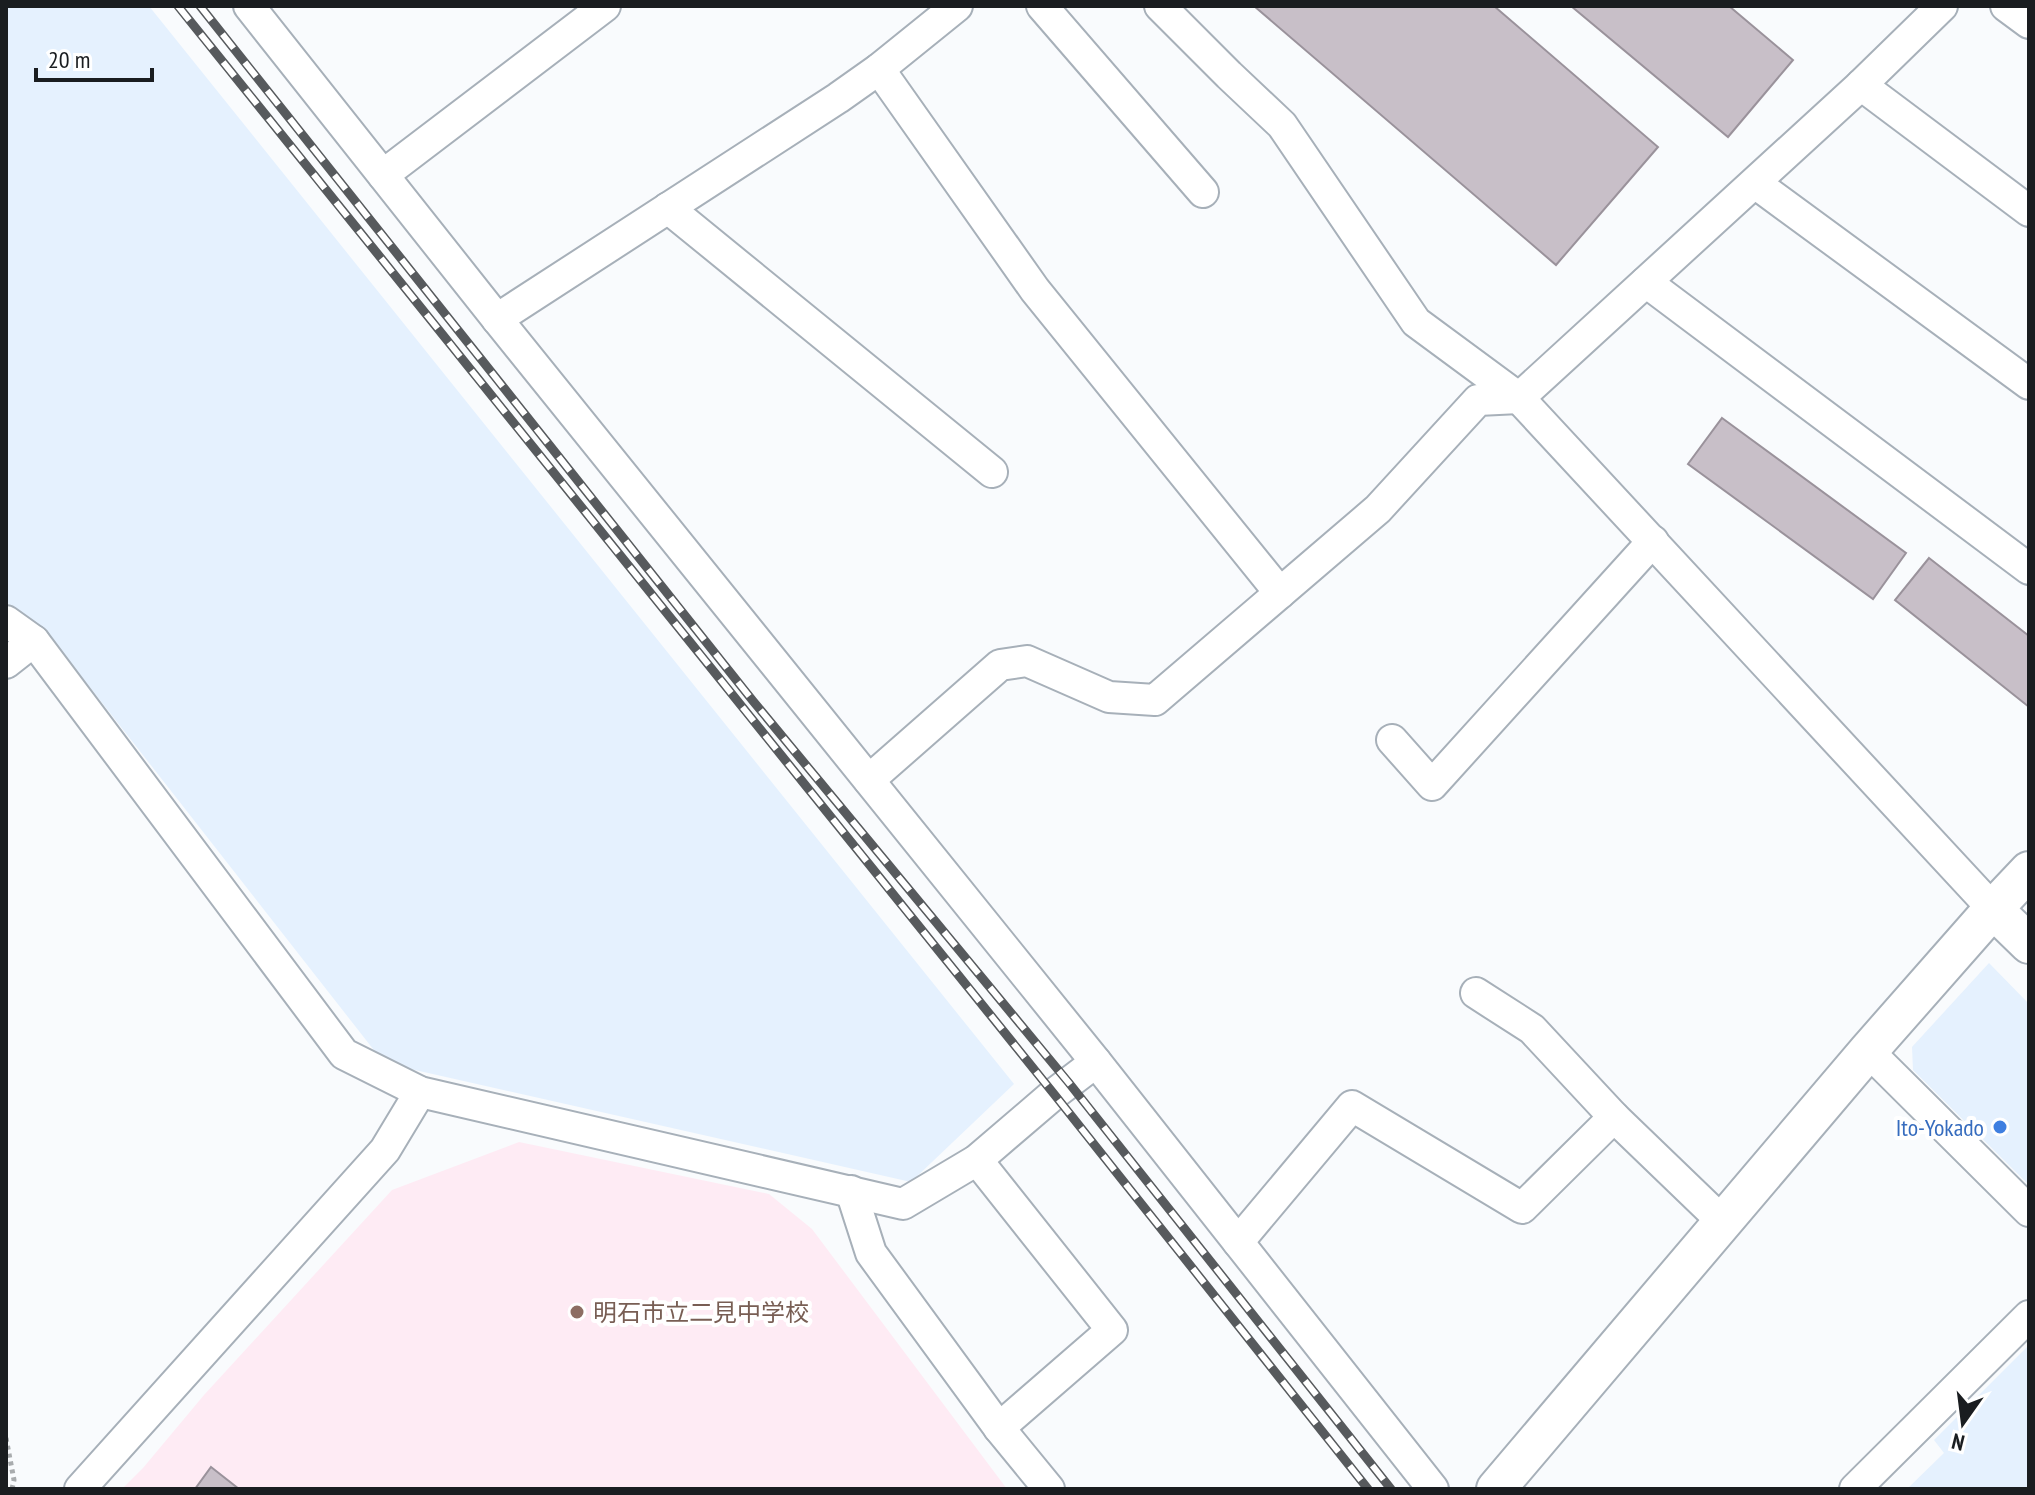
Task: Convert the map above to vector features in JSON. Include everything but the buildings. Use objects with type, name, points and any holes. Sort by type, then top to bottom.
[{"type":"street","points":[[249,6],[1096,1062],[1433,1489]]},
{"type":"street","points":[[383,175],[605,6]]},
{"type":"street","points":[[497,319],[879,69],[957,6]]},
{"type":"street","points":[[1042,6],[1203,192]]},
{"type":"street","points":[[1160,6],[1282,125],[1416,322],[1519,398],[1993,909],[2029,944]]},
{"type":"street","points":[[2006,6],[2029,23]]},
{"type":"street","points":[[869,780],[1000,665],[1027,661],[1109,697],[1155,700],[1378,509],[1478,400],[1519,398],[1861,85],[1940,7]]},
{"type":"street","points":[[879,69],[1035,290],[1280,593]]},
{"type":"street","points":[[1861,85],[2029,211]]},
{"type":"street","points":[[1755,183],[2029,384]]},
{"type":"street","points":[[668,208],[992,472]]},
{"type":"street","points":[[1646,282],[2029,569]]},
{"type":"street","points":[[1392,740],[1432,785],[1653,541]]},
{"type":"street","points":[[6,621],[34,641],[344,1054],[420,1092],[903,1204],[977,1160],[1096,1062]]},
{"type":"street","points":[[6,663],[34,641]]},
{"type":"street","points":[[1496,1489],[1868,1051],[2029,871]]},
{"type":"street","points":[[1476,993],[1532,1029],[1614,1117],[1723,1222]]},
{"type":"street","points":[[1868,1051],[2029,1211]]},
{"type":"street","points":[[80,1489],[385,1150],[420,1092]]},
{"type":"street","points":[[1238,1242],[1352,1106],[1522,1208],[1614,1117]]},
{"type":"street","points":[[977,1160],[1112,1330],[999,1428]]},
{"type":"street","points":[[851,1191],[871,1253],[999,1428],[1049,1489]]},
{"type":"street","points":[[1855,1489],[2029,1316]]},
{"type":"path","points":[[6,1438],[14,1480],[12,1489]]},
{"type":"shaded area","points":[[6,6],[149,6],[1014,1084],[911,1182],[384,1063],[45,630],[6,602]]},
{"type":"shaded area","name":"Ito-Yokado","points":[[1989,963],[2029,1004],[2029,1185],[1913,1070],[1912,1047]]},
{"type":"shaded area","name":"明石市立二見中学校","points":[[519,1142],[769,1194],[812,1229],[1007,1489],[122,1489],[392,1190]]},
{"type":"shaded area","points":[[2029,1345],[2029,1489],[1907,1489],[1944,1453],[1934,1440]]},
{"type":"railway","points":[[178,6],[1368,1489]]},
{"type":"railway","points":[[200,6],[753,701],[1069,1083],[1391,1489]]},
{"type":"place","name":"Ito-Yokado","points":[[2000,1127]]},
{"type":"place","name":"明石市立二見中学校","points":[[577,1312]]}]
